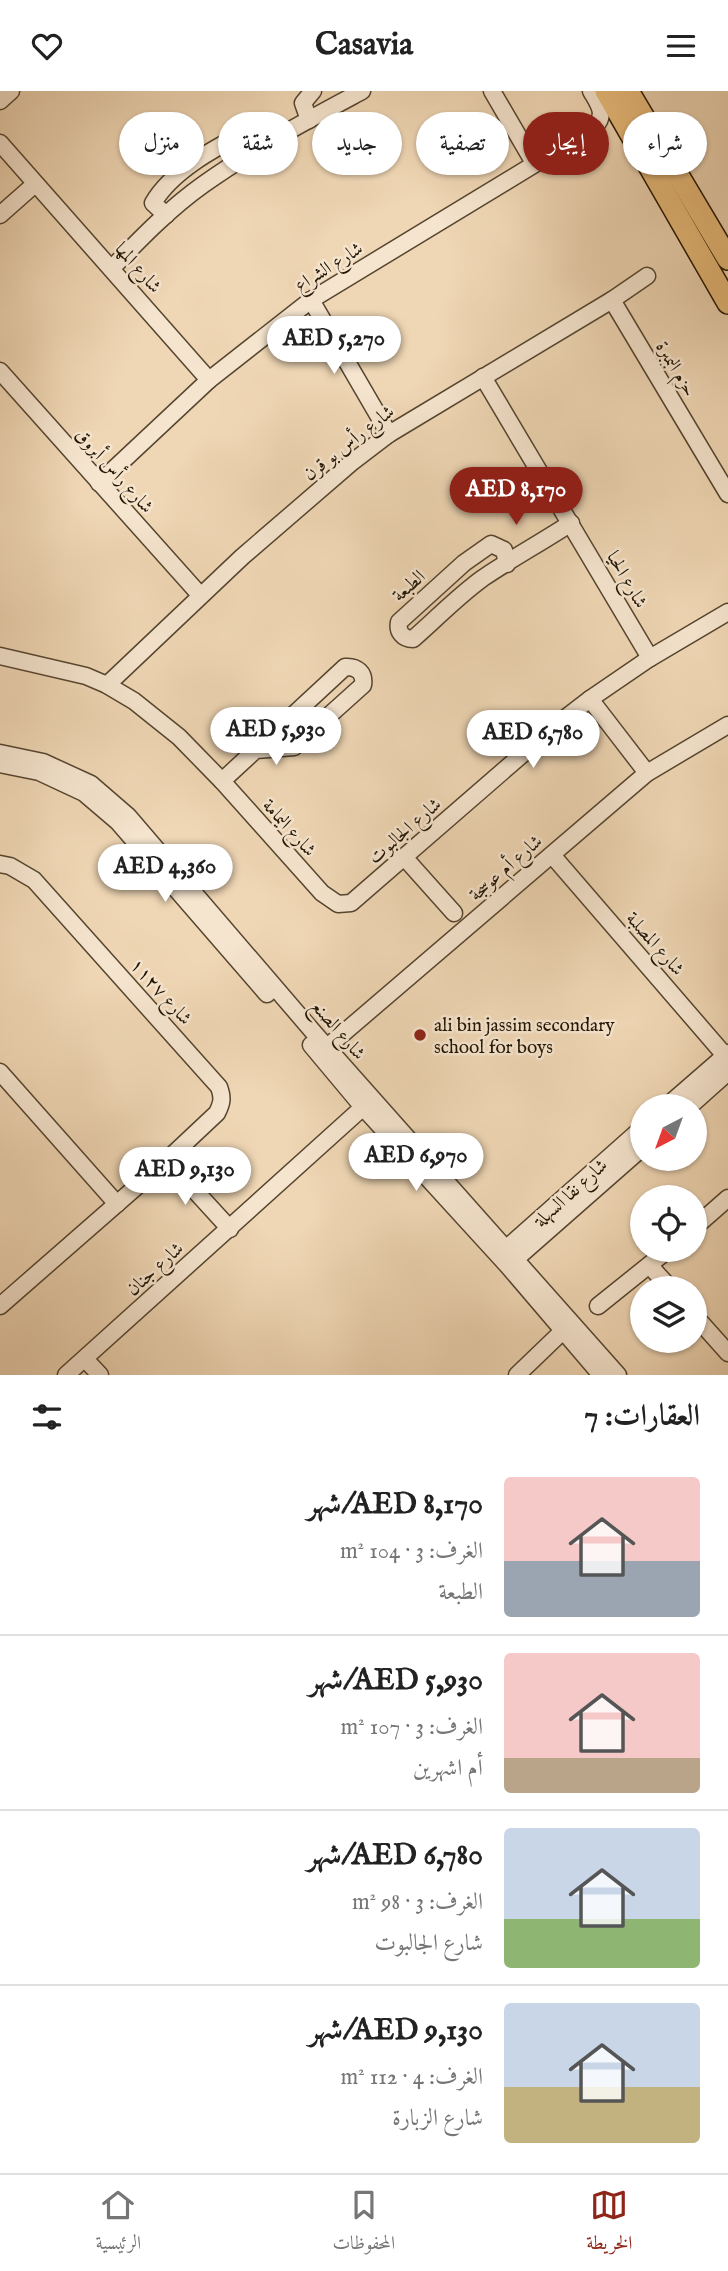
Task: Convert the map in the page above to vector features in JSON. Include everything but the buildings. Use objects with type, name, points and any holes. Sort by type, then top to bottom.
[{"type":"main road","points":[[606,91],[728,303]]},
{"type":"main road","points":[[629,92],[728,259]]},
{"type":"main road","points":[[707,224],[728,243]]},
{"type":"street","points":[[0,101],[11,91]]},
{"type":"street","points":[[309,120],[303,103],[313,91]]},
{"type":"street","points":[[298,126],[362,91]]},
{"type":"street","points":[[492,91],[523,144]]},
{"type":"street","name":"شارع الشراع","points":[[591,91],[602,112]]},
{"type":"street","name":"شارع المها","points":[[0,143],[209,380]]},
{"type":"street","points":[[148,230],[150,210],[160,192],[182,172],[218,149]]},
{"type":"street","name":"شارع الشراع","points":[[99,483],[209,380],[311,300],[523,170]]},
{"type":"street","points":[[112,268],[148,230],[218,175]]},
{"type":"street","points":[[0,215],[35,184]]},
{"type":"street","points":[[153,203],[166,215]]},
{"type":"street","name":"شارع رأس بو قرن","points":[[107,685],[200,595],[351,463],[389,434],[612,300],[647,276]]},
{"type":"street","points":[[311,300],[389,434]]},
{"type":"street","name":"حزم البمبرة","points":[[612,300],[728,494]]},
{"type":"street","name":"شارع رأس أبروق","points":[[0,371],[200,595]]},
{"type":"street","name":"شارع الحيا","points":[[483,377],[650,658]]},
{"type":"street","name":"الطبعة","points":[[496,545],[491,544],[464,563],[399,622],[402,635],[413,639],[481,580],[571,523]]},
{"type":"street","points":[[496,545],[534,547]]},
{"type":"street","points":[[496,545],[506,554],[507,563]]},
{"type":"street","name":"شارع الجالبوت","points":[[338,904],[351,903],[590,699],[650,658],[728,612]]},
{"type":"street","name":"شارع اليمامة","points":[[0,656],[86,676],[134,701],[179,737],[322,893],[338,904]]},
{"type":"street","points":[[222,781],[345,667],[353,667],[359,671],[363,685],[294,747],[256,750]]},
{"type":"street","points":[[590,699],[647,773]]},
{"type":"street","name":"شارع أم عوسجة","points":[[323,1050],[647,773],[728,725]]},
{"type":"street","points":[[277,729],[283,740],[294,747]]},
{"type":"street","name":"شارع الصنع","points":[[0,753],[43,762],[91,784],[128,816],[367,1103],[567,1327],[601,1375]]},
{"type":"street","name":"شارع الصنع","points":[[0,764],[38,772],[85,793],[118,822],[323,1050]]},
{"type":"street","name":"شارع المصلبة","points":[[552,855],[727,1056]]},
{"type":"street","points":[[404,857],[454,913]]},
{"type":"street","name":"شارع ١١٢٧","points":[[0,864],[10,866],[34,880],[219,1087],[222,1104],[217,1113],[167,1160],[1,1303]]},
{"type":"street","points":[[681,1094],[727,1056]]},
{"type":"street","points":[[0,1072],[117,1204]]},
{"type":"street","points":[[703,1094],[728,1072]]},
{"type":"street","name":"شارع جنان","points":[[66,1375],[367,1103]]},
{"type":"street","name":"شارع نقا السهلة","points":[[507,1257],[630,1139]]},
{"type":"street","name":"شارع نقا السهلة","points":[[507,1257],[630,1158]]},
{"type":"street","points":[[167,1160],[230,1229]]},
{"type":"street","points":[[707,1216],[728,1198]]},
{"type":"street","points":[[598,1306],[654,1262]]},
{"type":"street","points":[[650,1266],[659,1276]]},
{"type":"street","points":[[516,1375],[567,1327]]},
{"type":"street","name":"شارع الصنع","points":[[567,1327],[618,1375]]},
{"type":"street","points":[[707,1329],[728,1353]]},
{"type":"street","points":[[85,1359],[100,1375]]},
{"type":"place","name":"ali bin jassim secondary school for boys","points":[[420,1035]]}]
